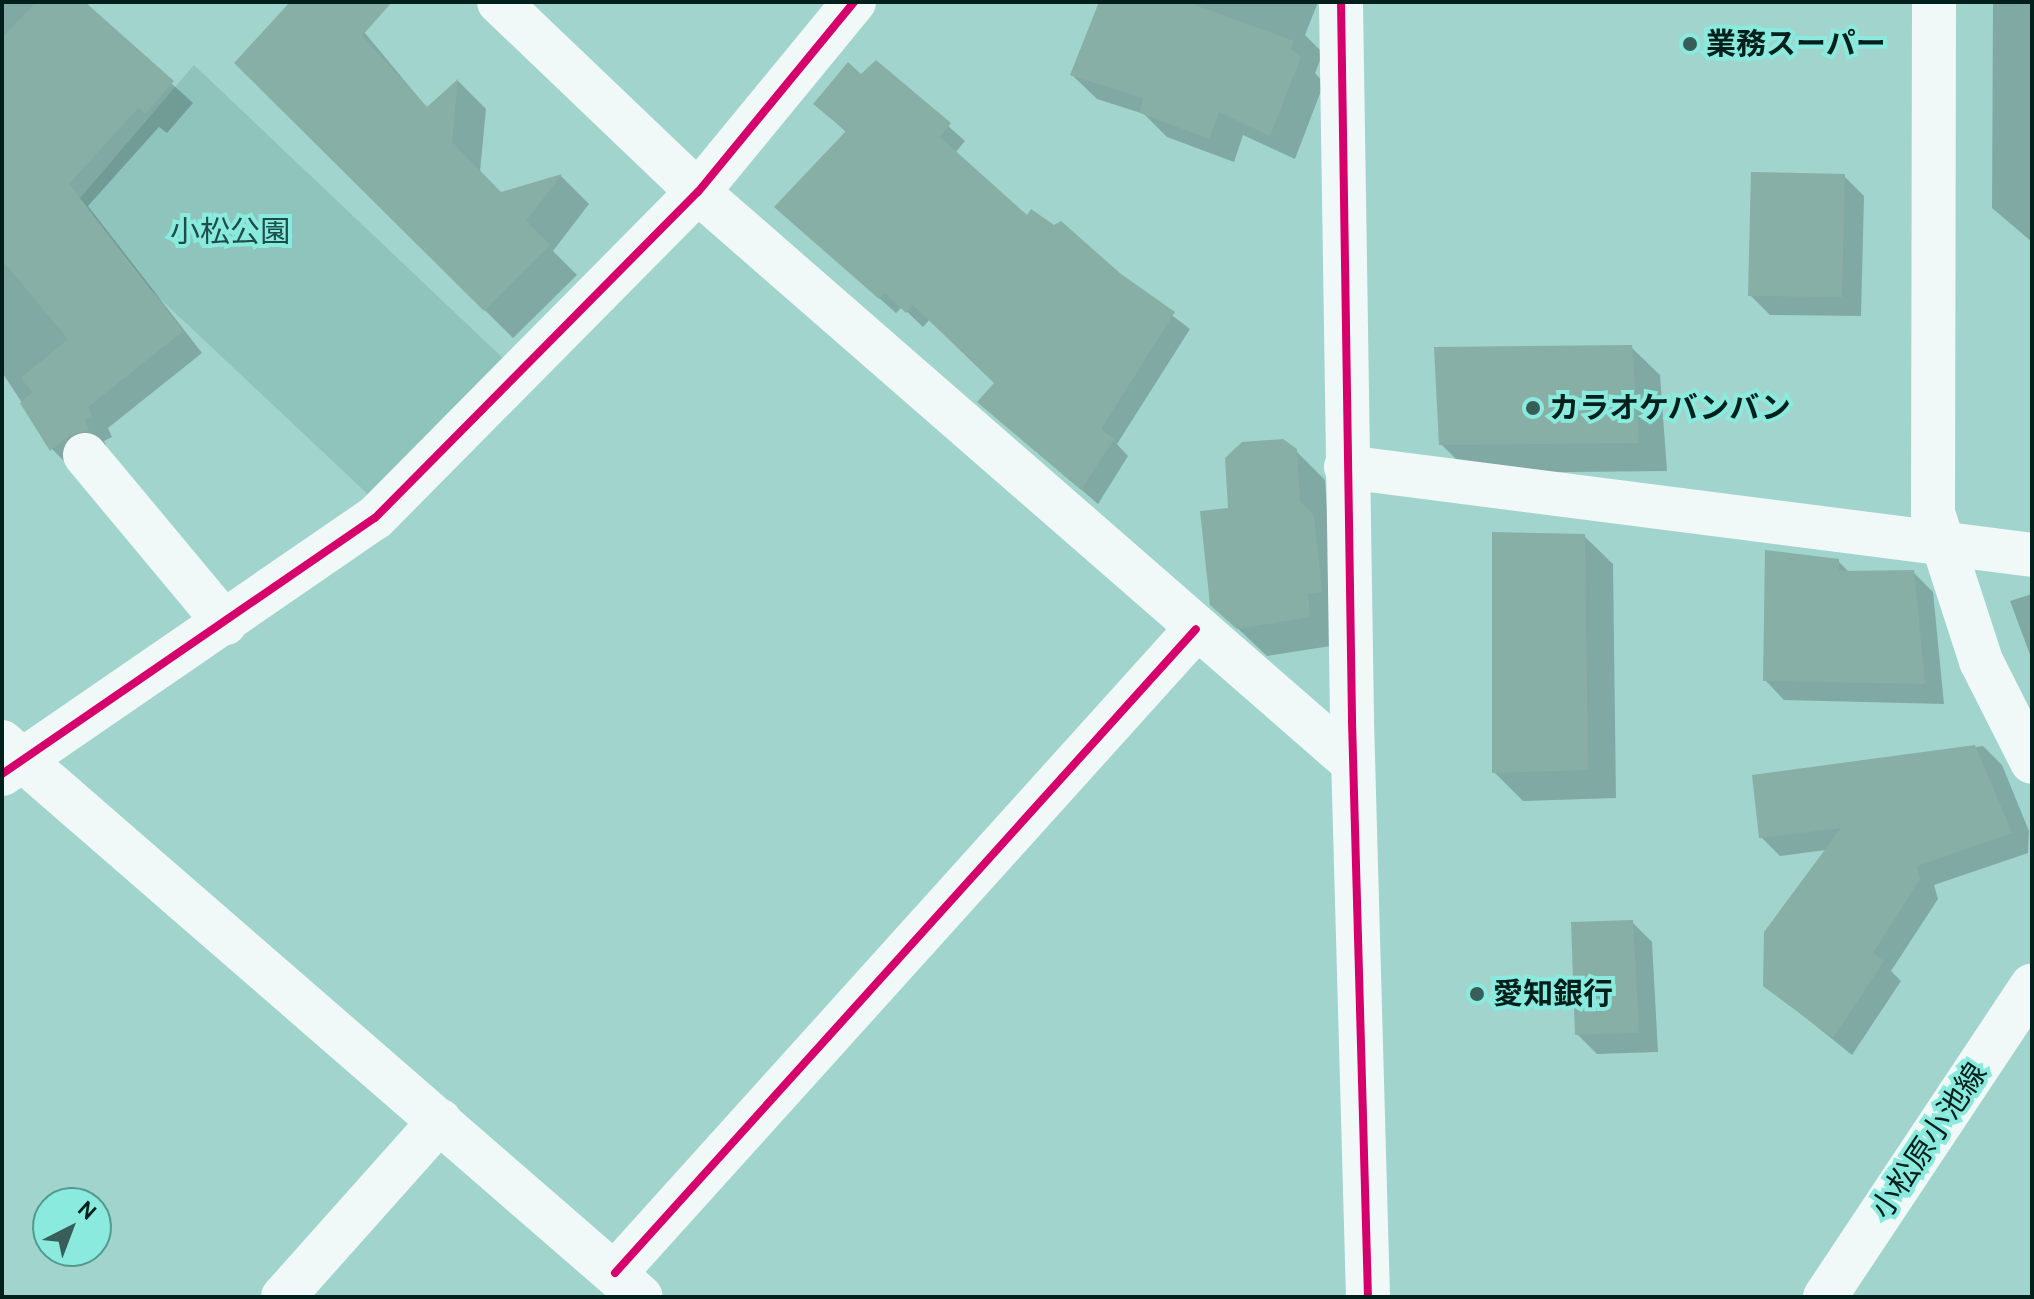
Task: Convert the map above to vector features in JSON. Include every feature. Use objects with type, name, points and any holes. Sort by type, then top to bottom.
[{"type":"street","points":[[499,2],[698,192],[1353,763]]},
{"type":"street","points":[[854,2],[698,192],[375,518],[225,623],[7,758],[440,1121],[628,1285],[1196,629]]},
{"type":"street","points":[[1341,2],[1346,467],[1368,1297]]},
{"type":"street","points":[[1934,2],[1933,513],[1981,661],[2032,762]]},
{"type":"street","points":[[85,455],[225,623]]},
{"type":"street","points":[[1346,467],[2032,555]]},
{"type":"street","name":"小松原小池線","points":[[1825,1297],[2032,986]]},
{"type":"street","points":[[283,1297],[440,1121]]},
{"type":"green space","name":"小松公園","points":[[194,65],[508,363],[375,501],[68,212]]},
{"type":"building","points":[[36,2],[85,2],[174,81],[145,114],[138,108],[69,184],[183,331],[88,407],[92,416],[85,420],[89,431],[70,435],[50,451],[20,403],[32,392],[21,378],[68,339],[2,260],[2,38]]},
{"type":"building","points":[[290,2],[392,2],[362,36],[427,107],[458,79],[452,142],[501,192],[562,174],[526,221],[550,245],[484,311],[234,63]]},
{"type":"building","points":[[1099,2],[1187,2],[1294,41],[1291,49],[1301,57],[1270,136],[1219,112],[1209,139],[1140,113],[1143,98],[1070,75]]},
{"type":"building","points":[[876,60],[951,123],[940,137],[1027,215],[1031,209],[1054,225],[1061,221],[1121,274],[1175,312],[1101,429],[1114,439],[1081,490],[977,402],[994,383],[913,305],[906,313],[885,293],[879,299],[774,207],[846,131],[813,104],[848,62],[861,74]]},
{"type":"building","points":[[1751,172],[1845,174],[1842,297],[1748,296]]},
{"type":"building","points":[[1632,345],[1639,443],[1439,445],[1434,347]]},
{"type":"building","points":[[1283,439],[1297,449],[1300,501],[1314,516],[1322,592],[1308,594],[1310,617],[1237,629],[1210,605],[1200,511],[1228,508],[1225,458],[1242,442]]},
{"type":"building","points":[[1492,532],[1585,534],[1588,770],[1492,773]]},
{"type":"building","points":[[1765,550],[1839,559],[1839,571],[1914,570],[1925,684],[1763,681]]},
{"type":"building","points":[[1975,745],[2012,833],[1917,866],[1920,879],[1873,953],[1884,961],[1833,1038],[1763,986],[1764,932],[1841,828],[1759,838],[1752,775]]},
{"type":"building","points":[[1633,920],[1639,1033],[1575,1035],[1571,922]]},
{"type":"cycle path","points":[[2,774],[375,518],[698,192],[854,2]]},
{"type":"cycle path","points":[[1341,2],[1352,721],[1368,1297]]},
{"type":"cycle path","points":[[615,1273],[1196,629]]},
{"type":"place","name":"業務スーパー","points":[[1690,44]]},
{"type":"place","name":"カラオケバンバン","points":[[1533,408]]},
{"type":"place","name":"愛知銀行","points":[[1477,994]]}]
